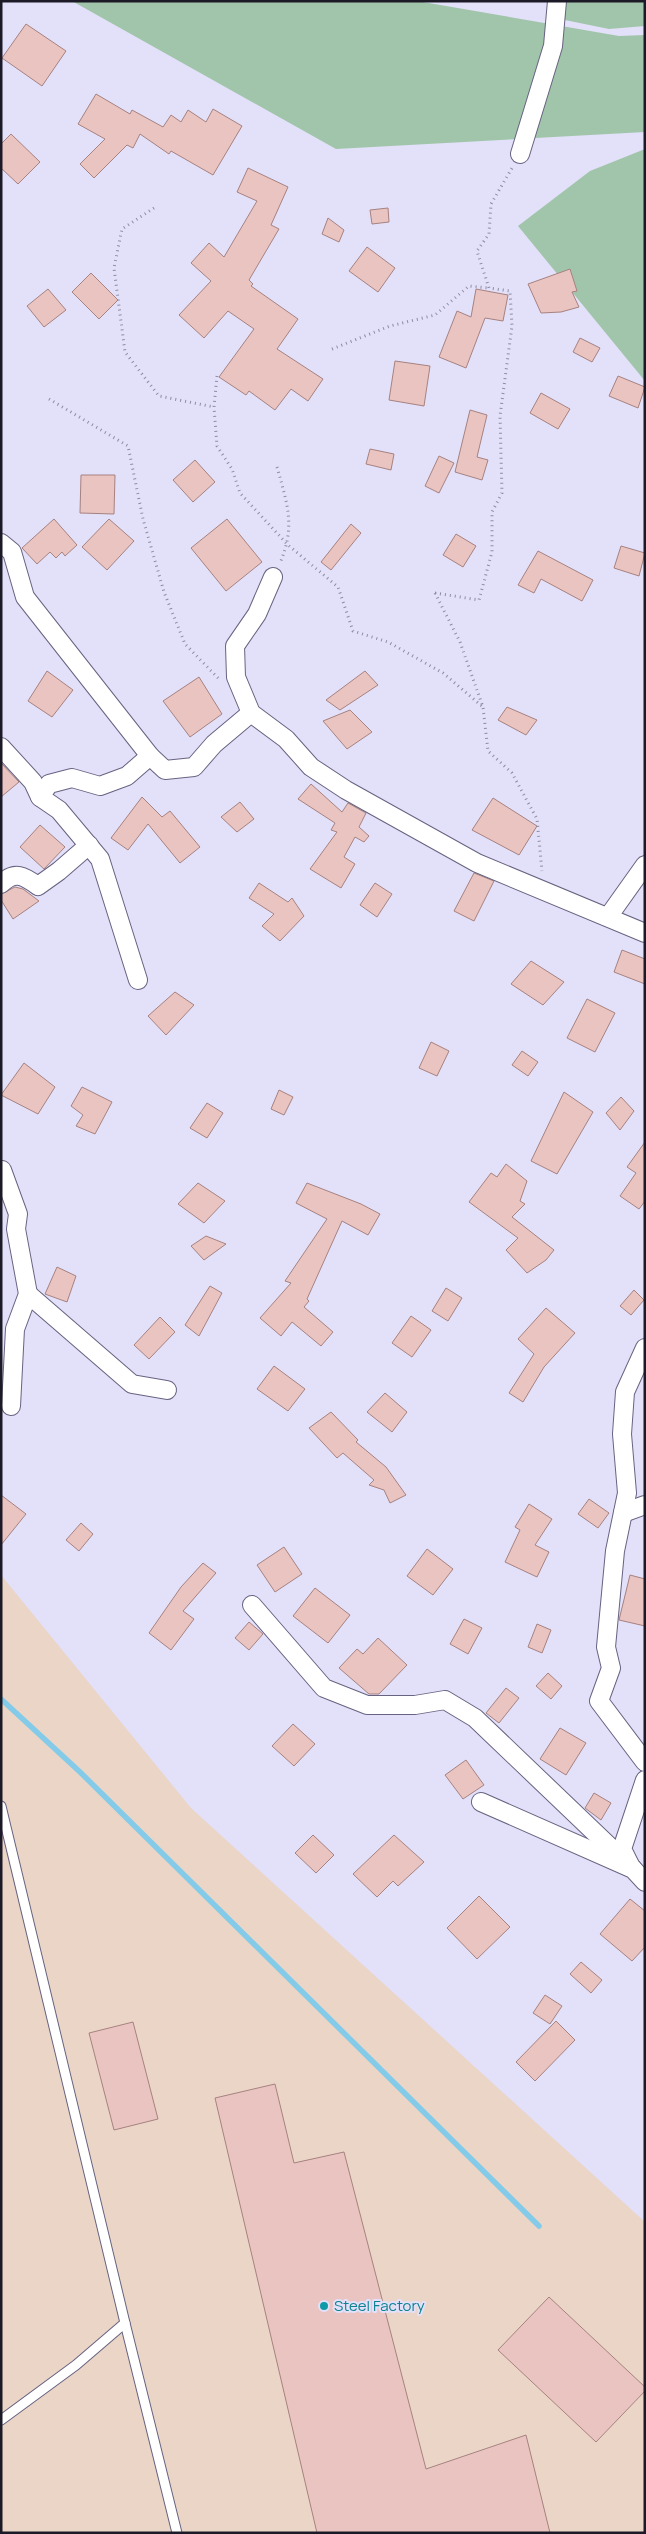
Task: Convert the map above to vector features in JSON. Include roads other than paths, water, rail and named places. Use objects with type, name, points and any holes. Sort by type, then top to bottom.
[{"type":"street","points":[[520,154],[553,46],[557,1]]},
{"type":"street","points":[[1,543],[12,552],[25,597],[150,756],[165,770],[194,767],[214,744],[251,713]]},
{"type":"street","points":[[273,577],[257,614],[236,646],[236,677],[251,713],[286,739],[311,767],[346,790],[477,863],[645,933]]},
{"type":"street","points":[[1,747],[33,782],[40,798],[59,810],[100,859],[138,980]]},
{"type":"street","points":[[40,798],[49,784],[72,778],[100,786],[127,776],[150,756]]},
{"type":"street","points":[[1,884],[12,875],[21,874],[38,886],[59,872],[89,845]]},
{"type":"street","points":[[608,917],[645,865]]},
{"type":"street","points":[[2,1170],[18,1214],[9,1226],[28,1294],[132,1384],[167,1390]]},
{"type":"street","points":[[11,1406],[15,1329],[28,1294]]},
{"type":"street","points":[[641,1752],[599,1701],[611,1668],[606,1647],[615,1551],[627,1493],[622,1434],[625,1392],[645,1348]]},
{"type":"street","points":[[623,1513],[645,1505]]},
{"type":"street","points":[[252,1605],[324,1688],[367,1705],[415,1704],[445,1700],[475,1718],[639,1876]]},
{"type":"street","points":[[639,1876],[622,1849],[645,1780]]},
{"type":"street","points":[[481,1802],[639,1876]]},
{"type":"lane","points":[[1,1806],[125,2323],[178,2533]]},
{"type":"lane","points":[[1,2420],[76,2365],[125,2323]]},
{"type":"waterway","points":[[1,1699],[80,1772],[539,2226]]},
{"type":"place","name":"Steel Factory","points":[[324,2306]]}]
